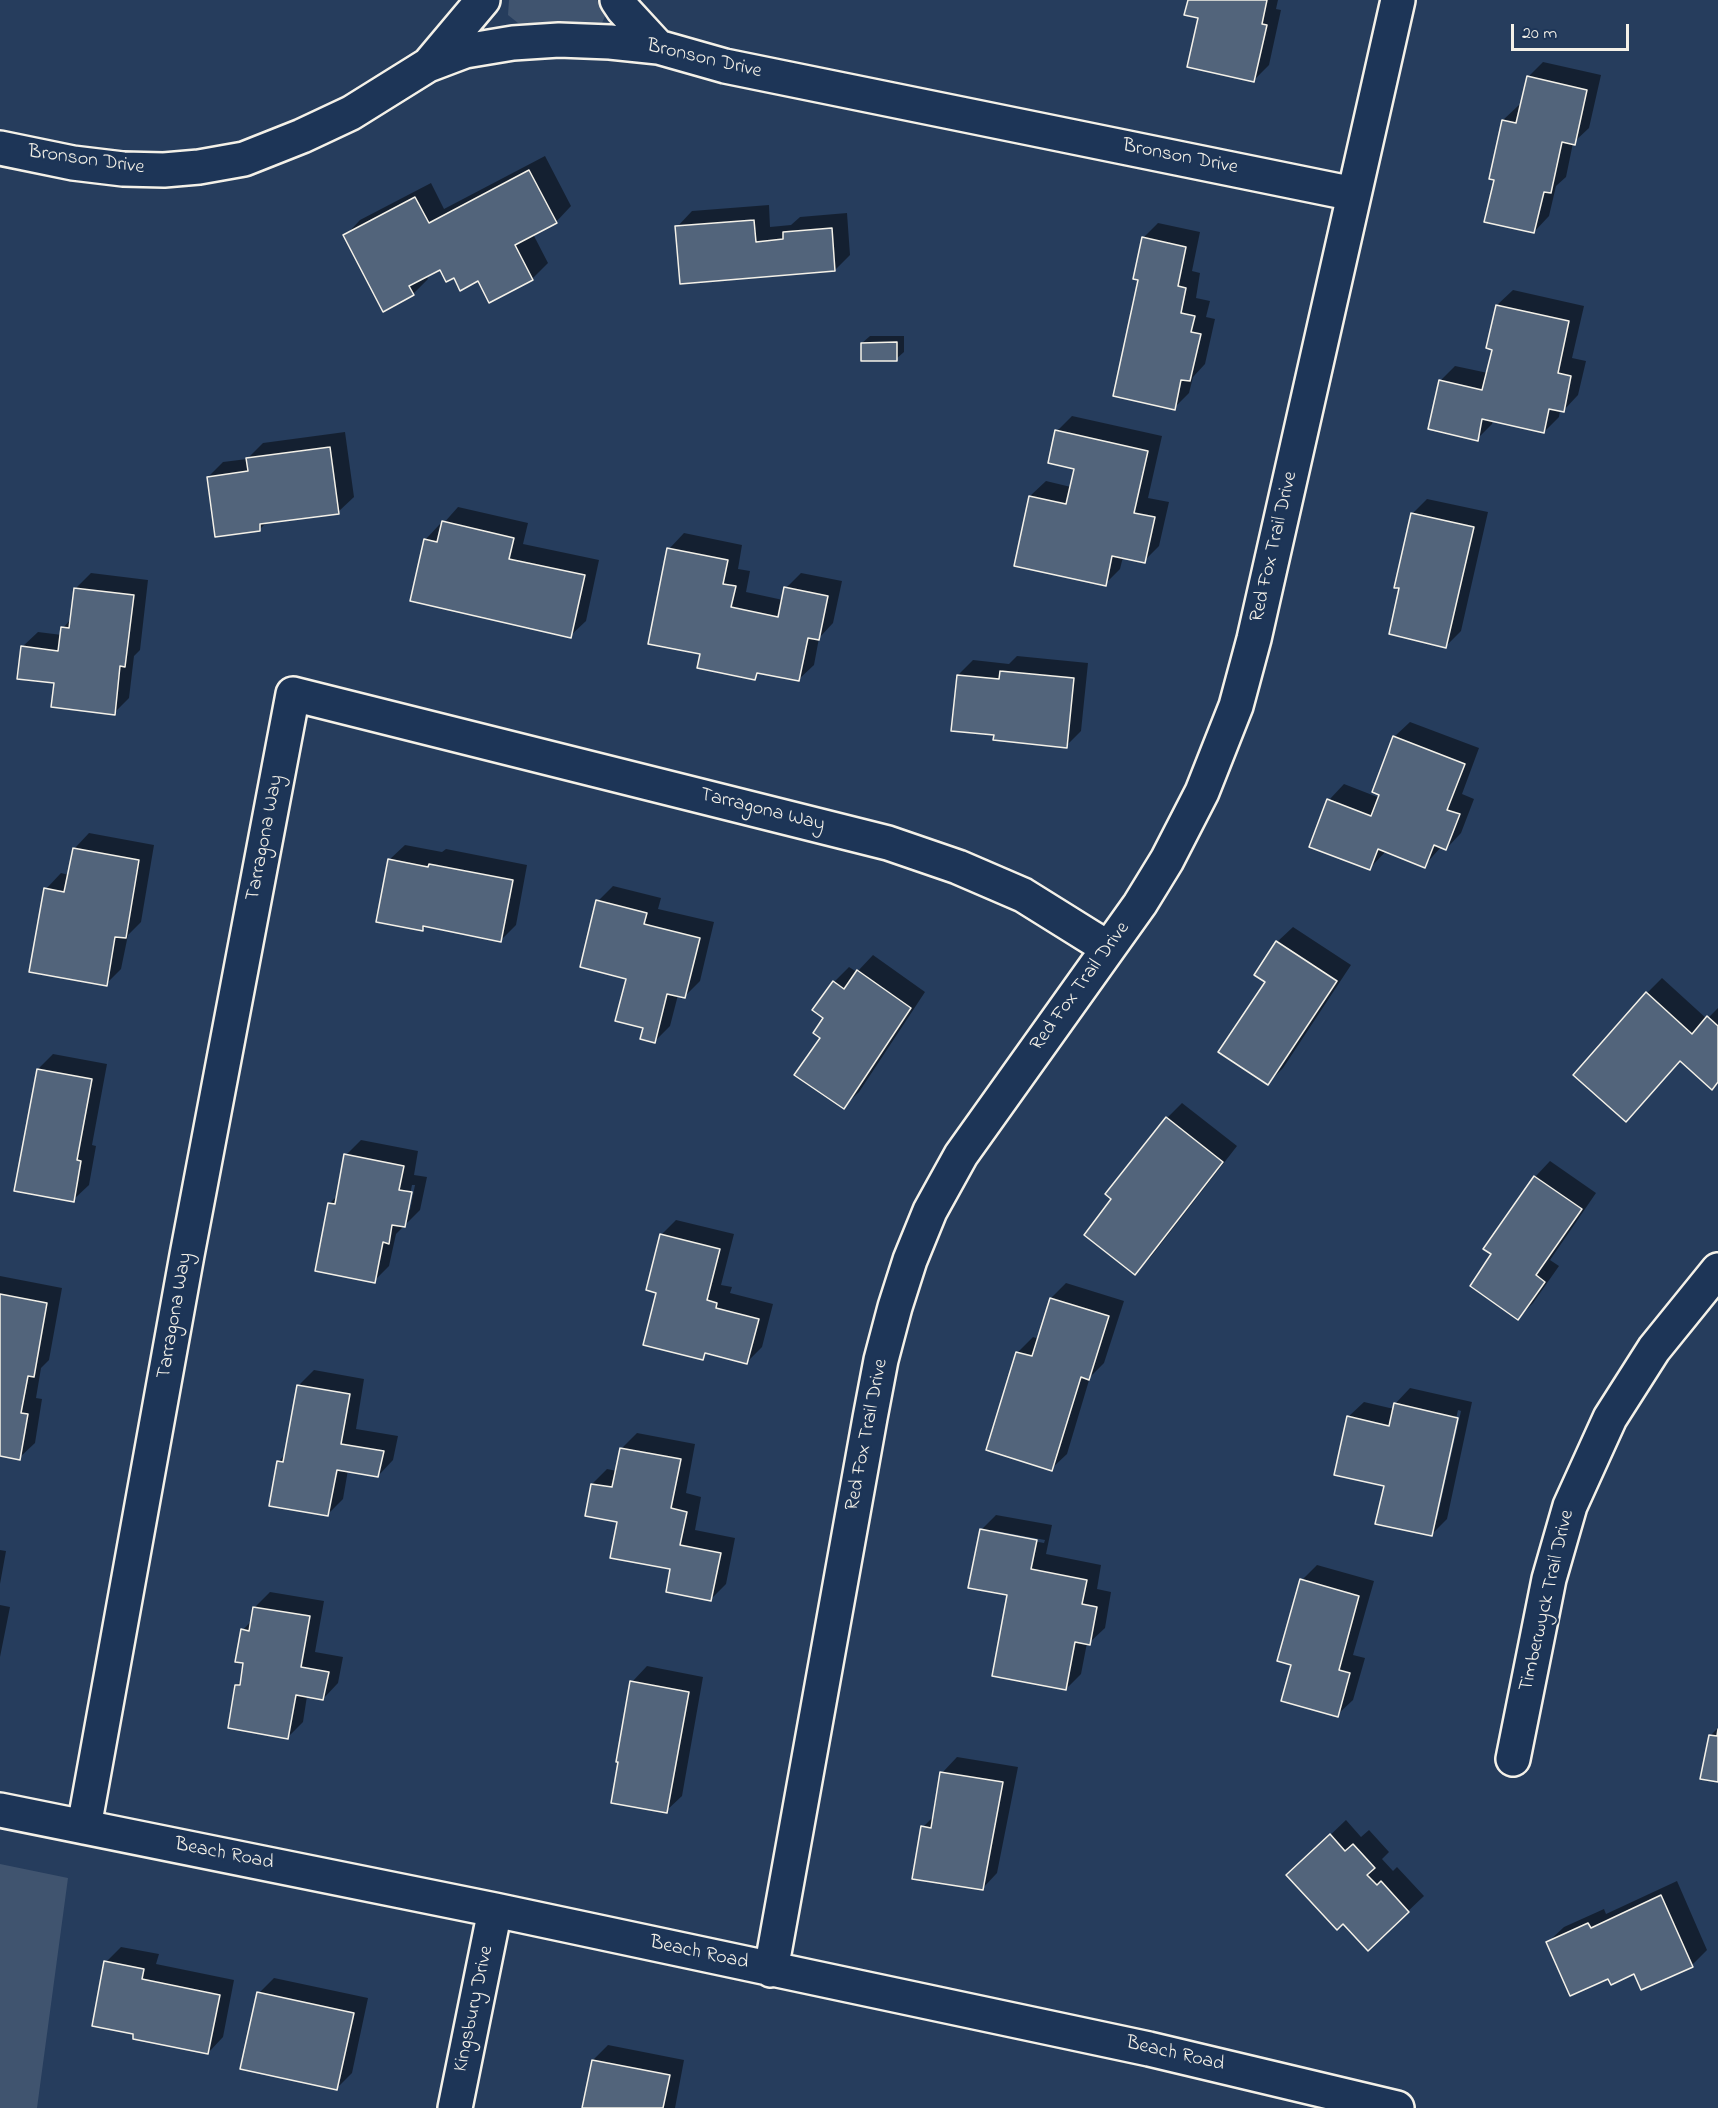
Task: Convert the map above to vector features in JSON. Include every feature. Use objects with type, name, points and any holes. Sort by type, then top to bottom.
[{"type":"street","points":[[428,65],[483,0]]},
{"type":"street","points":[[617,0],[658,47]]},
{"type":"street","name":"Red Fox Trail Drive","points":[[771,1970],[881,1360],[910,1260],[930,1211],[961,1155],[1140,904],[1167,860],[1202,792],[1236,706],[1254,639],[1398,0]]},
{"type":"street","name":"Bronson Drive","points":[[0,148],[73,163],[123,169],[164,170],[244,159],[351,113],[428,65],[465,51],[513,43],[559,40],[658,47],[725,66],[1354,194]]},
{"type":"street","name":"Tarragona Way","points":[[84,1827],[293,694],[888,843],[958,867],[1023,895],[1108,948]]},
{"type":"street","name":"Timberwyck Trail Drive","points":[[1513,1759],[1549,1579],[1570,1506],[1610,1418],[1654,1349],[1718,1270]]},
{"type":"street","name":"Beach Road","points":[[0,1810],[495,1910],[1149,2049],[1397,2108]]},
{"type":"street","name":"Kingsbury Drive","points":[[455,2108],[495,1910]]},
{"type":"shaded area","points":[[509,0],[597,0],[606,14],[602,23],[597,25],[518,23],[508,15]]},
{"type":"shaded area","points":[[0,1864],[68,1878],[37,2108],[0,2108]]},
{"type":"building","points":[[1188,0],[1267,0],[1262,24],[1267,25],[1254,82],[1187,67],[1198,18],[1184,15]]},
{"type":"building","points":[[1527,76],[1587,90],[1575,145],[1562,142],[1551,193],[1544,192],[1534,233],[1484,222],[1494,180],[1489,179],[1502,120],[1516,123]]},
{"type":"building","points":[[529,170],[557,223],[515,245],[533,280],[489,303],[478,281],[460,291],[454,278],[446,282],[440,270],[409,286],[414,295],[383,312],[343,235],[415,197],[429,223]]},
{"type":"building","points":[[754,220],[756,242],[783,239],[783,232],[832,228],[835,271],[680,284],[675,226]]},
{"type":"building","points":[[1142,237],[1186,247],[1178,286],[1186,288],[1181,313],[1195,316],[1191,332],[1201,334],[1190,381],[1181,380],[1175,410],[1113,396],[1138,280],[1133,279]]},
{"type":"building","points":[[1496,305],[1569,321],[1558,373],[1571,376],[1564,412],[1549,409],[1544,433],[1482,419],[1478,441],[1428,429],[1439,380],[1482,390],[1492,350],[1486,348]]},
{"type":"building","points":[[897,342],[897,361],[861,361],[861,343]]},
{"type":"building","points":[[1055,430],[1148,451],[1134,513],[1155,517],[1145,563],[1112,556],[1106,586],[1014,566],[1029,496],[1066,504],[1074,469],[1048,463]]},
{"type":"building","points":[[330,447],[339,514],[260,524],[260,531],[215,537],[207,477],[248,471],[246,458]]},
{"type":"building","points":[[1411,513],[1474,527],[1446,648],[1389,634],[1399,588],[1394,588]]},
{"type":"building","points":[[442,521],[514,538],[509,559],[585,575],[571,638],[410,601],[424,539],[437,542]]},
{"type":"building","points":[[667,548],[728,560],[723,584],[736,586],[731,607],[778,617],[784,587],[828,596],[819,640],[808,638],[799,681],[757,673],[755,680],[697,668],[700,654],[648,644]]},
{"type":"building","points":[[74,588],[134,595],[125,667],[120,666],[115,715],[51,707],[54,683],[17,679],[21,646],[58,651],[61,627],[69,628]]},
{"type":"building","points":[[1000,671],[1074,678],[1067,748],[993,740],[994,735],[951,731],[957,675],[999,679]]},
{"type":"building","points":[[1393,736],[1465,764],[1447,810],[1460,814],[1446,850],[1434,845],[1425,868],[1378,849],[1370,870],[1309,847],[1327,799],[1371,816],[1379,795],[1372,792]]},
{"type":"building","points":[[73,848],[139,860],[126,938],[115,937],[107,986],[29,972],[44,888],[64,892]]},
{"type":"building","points":[[388,859],[428,867],[429,864],[513,880],[501,942],[423,926],[423,931],[376,922]]},
{"type":"building","points":[[596,900],[647,913],[644,924],[700,938],[685,998],[667,994],[655,1043],[640,1039],[643,1028],[615,1021],[626,979],[580,967]]},
{"type":"building","points":[[1276,941],[1337,981],[1268,1085],[1218,1052],[1265,982],[1254,975]]},
{"type":"building","points":[[857,970],[911,1008],[844,1109],[794,1075],[820,1038],[813,1033],[823,1018],[812,1010],[833,981],[844,989]]},
{"type":"building","points":[[1646,992],[1692,1034],[1707,1016],[1718,1026],[1718,1082],[1712,1090],[1680,1061],[1626,1122],[1573,1075]]},
{"type":"building","points":[[37,1069],[92,1079],[77,1160],[81,1161],[74,1202],[14,1191]]},
{"type":"building","points":[[1166,1117],[1223,1162],[1135,1275],[1084,1235],[1111,1199],[1105,1194]]},
{"type":"building","points":[[344,1154],[404,1166],[399,1190],[412,1192],[405,1227],[392,1225],[389,1244],[383,1242],[375,1283],[315,1271],[328,1203],[335,1204]]},
{"type":"building","points":[[1534,1176],[1582,1209],[1536,1275],[1545,1282],[1518,1320],[1470,1286],[1491,1254],[1483,1249]]},
{"type":"building","points":[[660,1234],[720,1249],[707,1300],[717,1303],[716,1308],[759,1319],[747,1364],[705,1353],[703,1360],[643,1345],[656,1293],[646,1290]]},
{"type":"building","points":[[0,1294],[47,1303],[34,1377],[28,1376],[21,1413],[28,1414],[20,1460],[0,1456]]},
{"type":"building","points":[[1050,1298],[1109,1316],[1089,1380],[1081,1377],[1052,1471],[986,1450],[1016,1352],[1032,1356]]},
{"type":"building","points":[[297,1385],[350,1394],[341,1444],[384,1451],[378,1477],[337,1470],[328,1516],[269,1506],[277,1461],[283,1462]]},
{"type":"building","points":[[1394,1403],[1458,1418],[1432,1536],[1375,1524],[1384,1486],[1334,1475],[1347,1416],[1389,1426]]},
{"type":"building","points":[[620,1448],[681,1459],[671,1508],[687,1512],[680,1545],[721,1553],[711,1601],[666,1592],[670,1569],[610,1558],[617,1522],[585,1516],[591,1484],[612,1487]]},
{"type":"building","points":[[980,1529],[1037,1540],[1031,1569],[1087,1580],[1082,1604],[1097,1607],[1090,1645],[1075,1642],[1066,1690],[992,1676],[1007,1595],[968,1588]]},
{"type":"building","points":[[1300,1579],[1359,1596],[1339,1670],[1350,1673],[1338,1717],[1281,1701],[1291,1665],[1277,1661]]},
{"type":"building","points":[[253,1607],[310,1616],[301,1667],[329,1672],[323,1700],[296,1695],[288,1739],[228,1728],[235,1685],[240,1685],[243,1663],[235,1662],[241,1629],[249,1631]]},
{"type":"building","points":[[630,1681],[689,1692],[667,1813],[611,1803]]},
{"type":"building","points":[[1718,1729],[1718,1782],[1700,1779],[1709,1735],[1717,1736]]},
{"type":"building","points":[[940,1772],[1003,1782],[983,1890],[912,1879],[921,1826],[931,1828]]},
{"type":"building","points":[[1330,1834],[1345,1851],[1353,1844],[1375,1868],[1367,1875],[1377,1885],[1381,1881],[1409,1912],[1368,1951],[1343,1924],[1337,1930],[1286,1875]]},
{"type":"building","points":[[1661,1895],[1693,1967],[1641,1990],[1634,1974],[1611,1985],[1608,1979],[1570,1996],[1546,1942],[1588,1923],[1591,1928]]},
{"type":"building","points":[[104,1961],[144,1969],[142,1979],[220,1995],[208,2054],[133,2039],[133,2034],[92,2026]]},
{"type":"building","points":[[257,1992],[354,2013],[337,2090],[240,2069]]},
{"type":"building","points":[[592,2060],[670,2075],[663,2108],[582,2108]]}]
